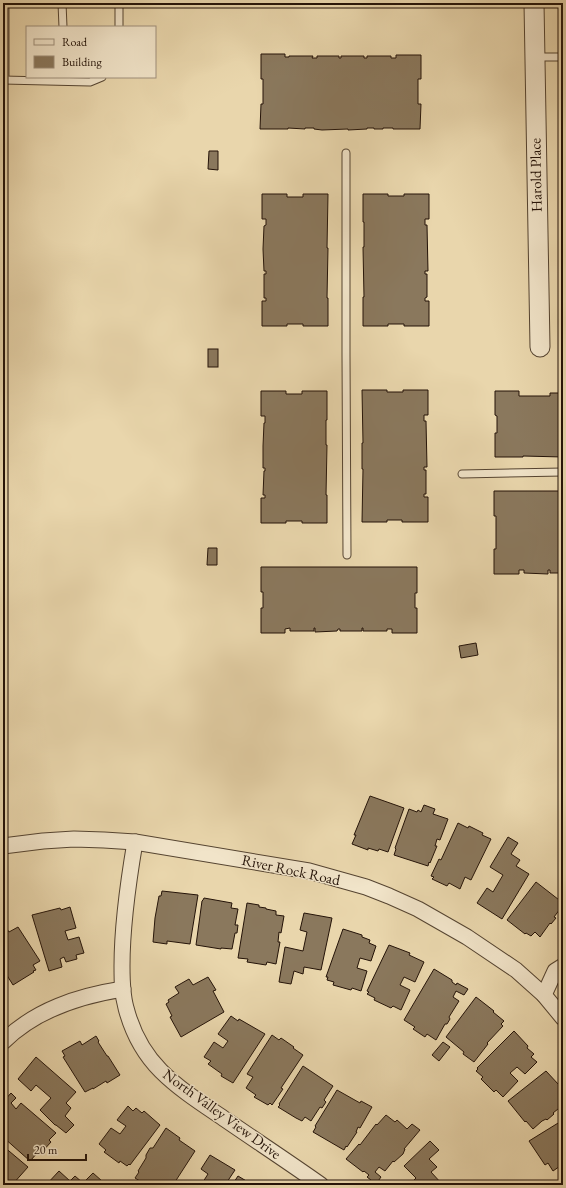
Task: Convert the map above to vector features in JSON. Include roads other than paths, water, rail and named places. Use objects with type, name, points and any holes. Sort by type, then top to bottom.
[{"type":"street","name":"Harold Place","points":[[534,3],[540,347]]},
{"type":"street","name":"River Rock Road","points":[[3,846],[74,839],[135,842],[309,871],[366,887],[418,909],[467,937],[516,970],[544,995],[563,1018]]},
{"type":"street","name":"North Valley View Drive","points":[[135,842],[128,879],[122,942],[123,989],[131,1026],[140,1043],[149,1058],[174,1083],[206,1107],[322,1185]]},
{"type":"street","points":[[544,995],[555,971],[563,966]]},
{"type":"street","points":[[3,1042],[15,1030],[50,1010],[74,1000],[98,993],[123,989]]},
{"type":"lane","points":[[6,3],[4,80],[63,79],[90,82],[100,78]]},
{"type":"lane","points":[[62,3],[62,26]]},
{"type":"lane","points":[[119,3],[119,26]]},
{"type":"lane","points":[[534,57],[563,57]]},
{"type":"lane","points":[[346,154],[347,555]]},
{"type":"lane","points":[[462,474],[563,472]]}]
